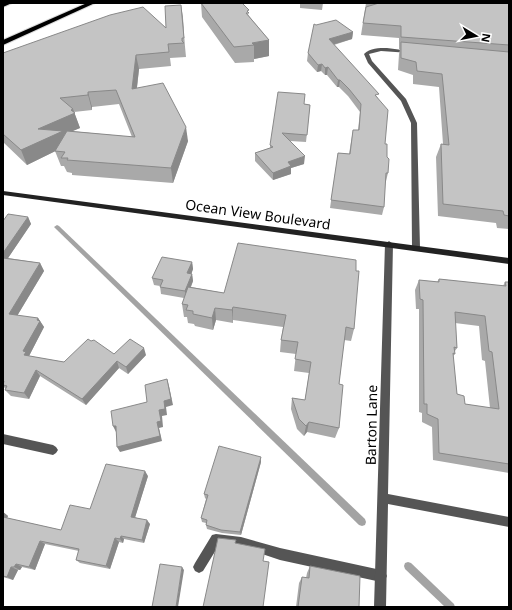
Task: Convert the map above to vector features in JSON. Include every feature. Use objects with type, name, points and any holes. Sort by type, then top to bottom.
[{"type":"highway","points":[[3,5],[9,3]]},
{"type":"highway","points":[[3,44],[92,3]]},
{"type":"main road","name":"Ocean View Boulevard","points":[[3,193],[509,261]]},
{"type":"street","points":[[416,248],[414,123],[404,100],[370,62],[366,54],[370,51],[386,50],[417,52]]},
{"type":"street","name":"Barton Lane","points":[[380,607],[389,244]]},
{"type":"street","points":[[3,439],[53,450]]},
{"type":"street","points":[[383,498],[509,522]]},
{"type":"street","points":[[199,568],[216,539],[241,542],[280,554],[381,576]]},
{"type":"building","points":[[201,3],[242,3],[249,10],[247,11],[249,13],[246,13],[269,40],[252,43],[254,45],[234,47]]},
{"type":"building","points":[[379,3],[509,3],[509,45],[401,37],[401,26],[363,23],[366,7]]},
{"type":"building","points":[[181,5],[184,38],[182,38],[182,41],[184,43],[168,44],[169,52],[136,55],[132,89],[163,83],[186,127],[171,168],[67,160],[68,158],[61,158],[65,152],[55,151],[67,131],[135,137],[116,90],[88,92],[88,95],[60,98],[73,109],[71,110],[75,113],[38,129],[63,131],[21,150],[3,134],[3,53],[110,15],[143,7],[166,28],[165,6]]},
{"type":"building","points":[[336,20],[353,32],[329,39],[379,94],[375,95],[388,110],[385,144],[387,144],[387,157],[389,159],[388,173],[386,173],[384,207],[331,200],[338,153],[350,154],[353,130],[359,130],[361,104],[328,67],[325,68],[322,64],[318,65],[308,53],[314,24],[316,25]]},
{"type":"building","points":[[401,42],[509,52],[509,216],[504,215],[503,211],[443,204],[441,144],[449,145],[442,74],[417,71],[416,62],[401,58]]},
{"type":"building","points":[[278,92],[305,94],[304,104],[310,105],[307,135],[282,133],[305,156],[288,162],[291,166],[273,173],[255,153],[273,147],[270,145]]},
{"type":"building","points":[[8,214],[28,217],[3,253],[3,221]]},
{"type":"building","points":[[238,243],[356,260],[356,271],[359,271],[354,329],[346,327],[339,384],[343,385],[339,428],[309,422],[306,426],[299,419],[292,398],[305,400],[311,362],[295,359],[298,342],[281,340],[286,315],[233,307],[232,310],[215,308],[212,318],[193,314],[193,311],[186,310],[188,305],[182,304],[188,287],[224,293]]},
{"type":"building","points":[[162,257],[192,262],[187,273],[192,274],[185,291],[160,287],[163,280],[152,278]]},
{"type":"building","points":[[3,258],[40,263],[9,314],[38,318],[37,320],[40,321],[23,351],[26,352],[24,355],[64,362],[88,339],[91,341],[94,340],[114,354],[130,339],[144,348],[126,367],[117,361],[82,399],[36,370],[24,393],[5,390],[7,386],[3,385]]},
{"type":"building","points":[[439,279],[506,286],[505,282],[509,282],[509,464],[439,453],[438,419],[427,414],[427,404],[424,404],[423,300],[420,299],[419,280],[439,282]],"holes":[[[455,312],[485,316],[489,351],[492,352],[499,409],[465,404],[464,396],[457,394],[453,353],[455,354],[454,347],[457,348]]]},
{"type":"building","points":[[167,379],[171,399],[164,401],[165,409],[159,410],[161,421],[157,422],[160,436],[117,447],[116,426],[113,426],[111,411],[147,402],[145,385]]},
{"type":"building","points":[[219,446],[261,457],[240,532],[221,530],[206,525],[207,520],[201,518],[208,495],[204,494]]},
{"type":"building","points":[[106,464],[145,471],[131,517],[147,520],[142,540],[121,536],[120,539],[115,538],[106,566],[76,560],[79,549],[40,541],[29,567],[16,564],[14,567],[11,567],[7,577],[3,576],[3,517],[61,530],[70,505],[90,509]]},
{"type":"building","points":[[218,538],[236,540],[235,543],[265,549],[263,561],[269,562],[263,607],[203,607]]},
{"type":"building","points":[[160,564],[182,567],[176,607],[152,607]]},
{"type":"building","points":[[310,566],[360,576],[359,607],[298,607],[302,577],[309,578]]},
{"type":"waterway","points":[[57,227],[362,522]]},
{"type":"waterway","points":[[408,566],[451,607]]}]
